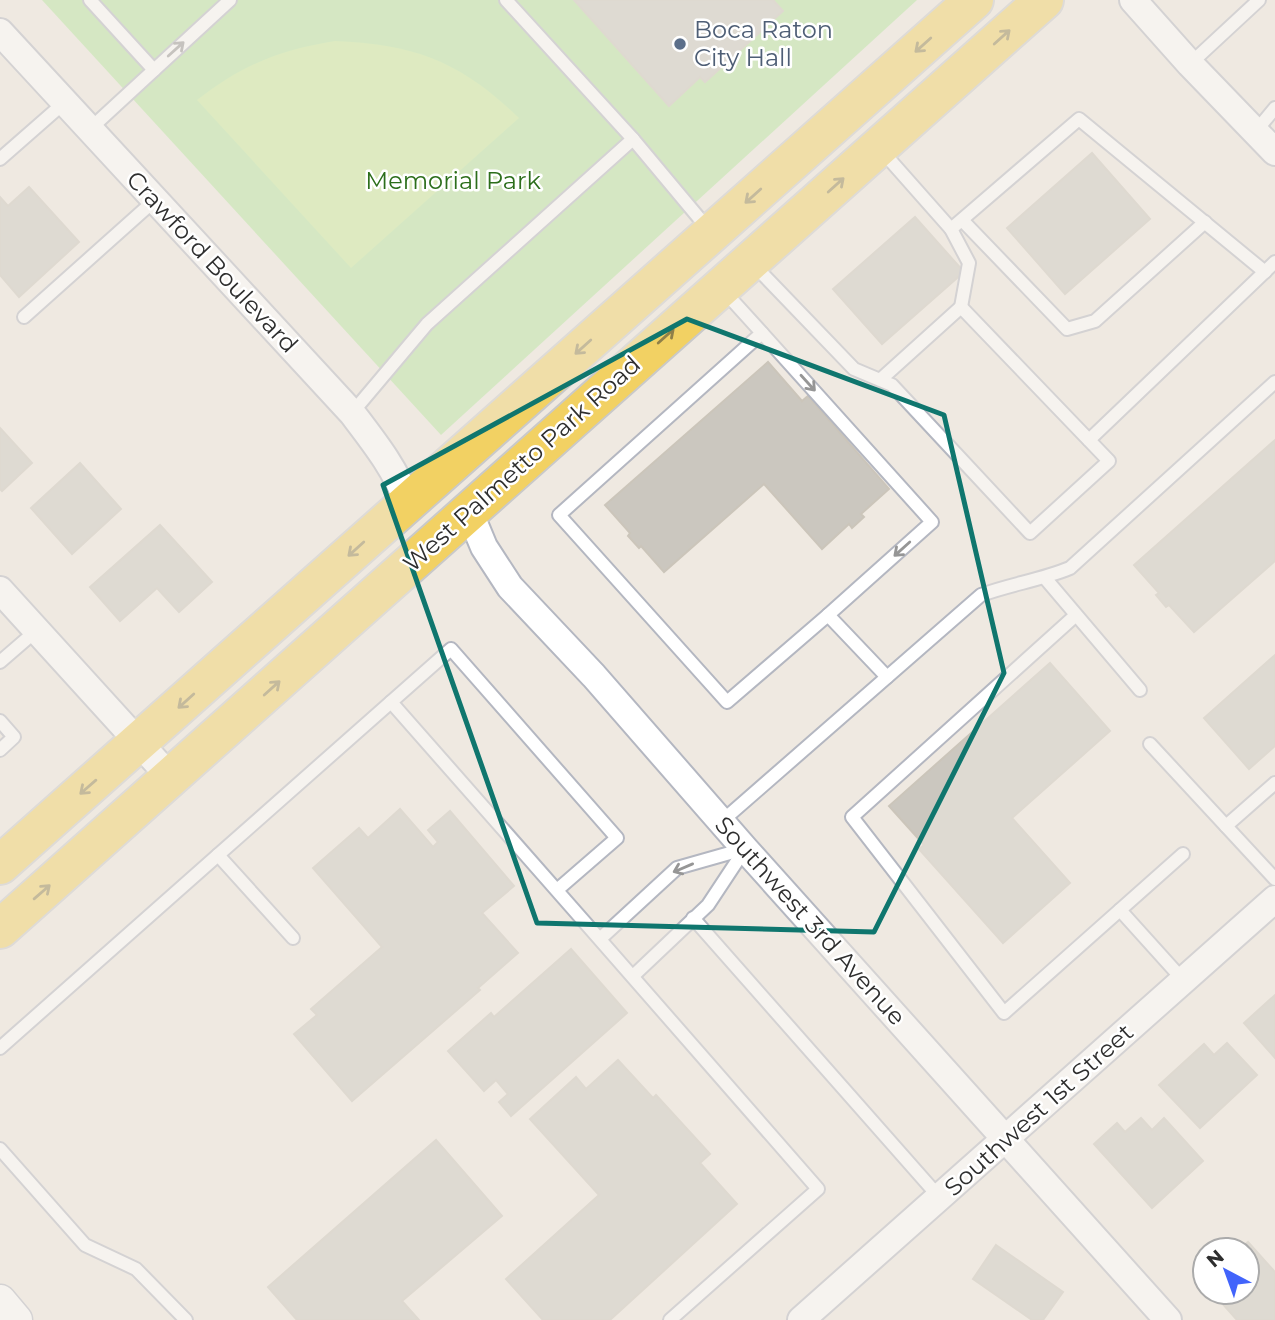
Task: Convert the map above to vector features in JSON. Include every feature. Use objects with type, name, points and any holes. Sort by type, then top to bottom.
[{"type":"main road","name":"West Palmetto Park Road","points":[[0,865],[974,0]]},
{"type":"main road","name":"West Palmetto Park Road","points":[[0,929],[1044,0]]},
{"type":"main road","points":[[469,512],[467,497],[470,483],[498,423]]},
{"type":"main road","points":[[361,607],[405,532],[409,517],[408,503]]},
{"type":"street","points":[[1133,0],[1275,152]]},
{"type":"street","name":"Crawford Boulevard","points":[[1,34],[352,413],[384,454],[402,485],[408,503]]},
{"type":"street","name":"Southwest 3rd Avenue","points":[[469,512],[484,547],[510,587],[594,676],[745,849],[1168,1320]]},
{"type":"street","points":[[0,590],[171,778]]},
{"type":"street","name":"Southwest 1st Street","points":[[801,1320],[1275,899]]},
{"type":"street","points":[[0,1301],[16,1320]]},
{"type":"lane","points":[[90,129],[230,0]]},
{"type":"lane","points":[[506,0],[633,139],[712,233]]},
{"type":"lane","points":[[1190,64],[1259,0]]},
{"type":"lane","points":[[94,1],[154,69]]},
{"type":"lane","points":[[0,159],[65,102]]},
{"type":"lane","points":[[1256,131],[1275,108]]},
{"type":"lane","points":[[951,229],[1079,119],[1265,272]]},
{"type":"lane","points":[[352,413],[427,324],[633,139]]},
{"type":"lane","points":[[878,148],[951,229],[969,263],[961,307],[880,380]]},
{"type":"lane","points":[[24,317],[155,200]]},
{"type":"lane","points":[[962,220],[1068,329],[1094,321],[1205,222]]},
{"type":"lane","points":[[751,261],[854,369],[892,385],[1030,533],[1109,461],[961,307]]},
{"type":"lane","points":[[1089,440],[1275,262]]},
{"type":"lane","points":[[721,287],[932,522],[727,702],[559,515],[762,333]]},
{"type":"lane","points":[[721,822],[981,596],[1010,584],[1045,578],[1070,568],[1275,382]]},
{"type":"lane","points":[[1045,578],[1140,690]]},
{"type":"lane","points":[[828,615],[887,677]]},
{"type":"lane","points":[[1076,615],[852,817],[1004,1013],[1183,854]]},
{"type":"lane","points":[[0,662],[37,630]]},
{"type":"lane","points":[[0,1048],[451,649],[617,838],[557,890]]},
{"type":"lane","points":[[391,702],[601,938],[818,1189],[670,1320]]},
{"type":"lane","points":[[0,721],[14,737],[0,750]]},
{"type":"lane","points":[[1150,744],[1275,879]]},
{"type":"lane","points":[[1226,826],[1275,783]]},
{"type":"lane","points":[[601,938],[677,869],[745,849]]},
{"type":"lane","points":[[633,976],[708,905],[745,849]]},
{"type":"lane","points":[[218,855],[293,938]]},
{"type":"lane","points":[[1120,910],[1184,981]]},
{"type":"lane","points":[[693,918],[940,1198]]},
{"type":"lane","points":[[0,1149],[85,1245],[136,1269],[186,1320]]},
{"type":"highlighted area","points":[[687,319],[944,415],[1004,673],[874,932],[537,923],[383,485]]},
{"type":"green space","name":"Memorial Park","points":[[42,0],[917,0],[441,435]]},
{"type":"green space","points":[[335,41],[389,46],[435,60],[477,83],[519,118],[351,268],[197,100],[230,77],[262,61],[296,49]]},
{"type":"building","name":"Boca Raton City Hall","points":[[574,0],[773,0],[783,11],[705,82],[700,77],[669,106]]},
{"type":"building","points":[[1092,153],[1150,219],[1065,294],[1007,228]]},
{"type":"building","points":[[29,187],[79,242],[19,297],[0,275],[0,197],[8,206]]},
{"type":"building","points":[[915,217],[964,272],[882,344],[833,289]]},
{"type":"building","points":[[768,362],[802,401],[808,396],[889,489],[861,514],[864,517],[852,528],[849,524],[822,549],[764,484],[664,572],[641,546],[639,548],[628,536],[630,533],[605,505]]},
{"type":"building","points":[[0,428],[32,463],[2,491],[0,489]]},
{"type":"building","points":[[1275,440],[1275,561],[1194,632],[1169,605],[1166,607],[1156,595],[1159,593],[1134,565]]},
{"type":"building","points":[[80,463],[121,509],[72,554],[31,508]]},
{"type":"building","points":[[160,525],[212,582],[179,612],[157,588],[120,621],[90,587]]},
{"type":"building","points":[[1275,655],[1275,746],[1249,769],[1204,718]]},
{"type":"building","points":[[1050,663],[1110,731],[1012,818],[1070,883],[1003,943],[919,849],[924,845],[889,806]]},
{"type":"building","points":[[400,809],[433,847],[438,842],[428,830],[450,811],[514,886],[482,913],[518,953],[478,988],[480,990],[352,1101],[294,1034],[317,1015],[311,1009],[382,947],[313,868],[359,828],[368,838]]},
{"type":"building","points":[[571,949],[627,1013],[511,1116],[499,1102],[508,1094],[496,1080],[484,1091],[448,1051],[491,1013],[494,1017]]},
{"type":"building","points":[[1275,995],[1275,1058],[1244,1023]]},
{"type":"building","points":[[1227,1043],[1257,1075],[1200,1128],[1159,1085],[1204,1044],[1214,1055]]},
{"type":"building","points":[[618,1060],[653,1098],[656,1095],[710,1154],[700,1163],[737,1204],[610,1320],[543,1320],[506,1279],[599,1195],[530,1119],[576,1077],[586,1089]]},
{"type":"building","points":[[1141,1118],[1152,1130],[1164,1118],[1203,1161],[1152,1208],[1094,1144],[1117,1123],[1125,1132]]},
{"type":"building","points":[[436,1140],[502,1216],[402,1301],[419,1320],[297,1320],[268,1287]]},
{"type":"building","points":[[996,1245],[1063,1292],[1043,1320],[1032,1320],[973,1279]]},
{"type":"building","points":[[1261,1256],[1275,1272],[1275,1320],[1237,1320],[1225,1306],[1261,1306]]},
{"type":"place","name":"Boca Raton City Hall","points":[[680,44]]}]
